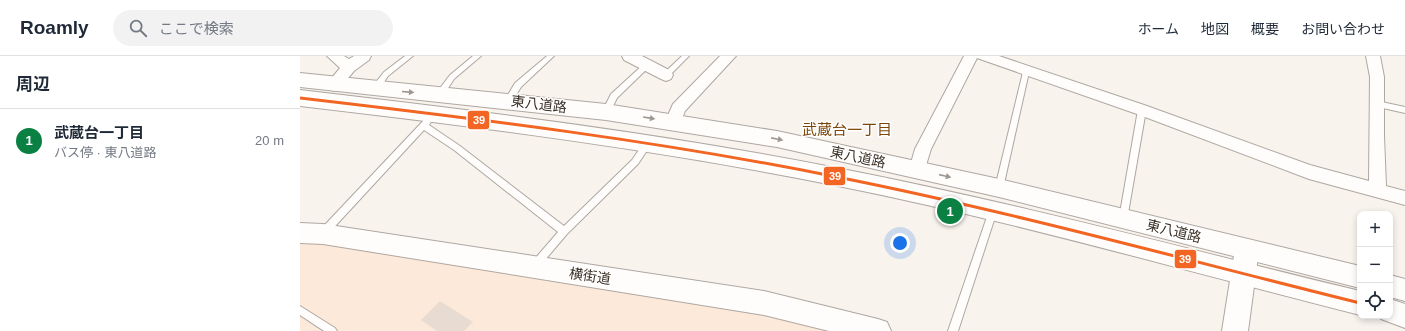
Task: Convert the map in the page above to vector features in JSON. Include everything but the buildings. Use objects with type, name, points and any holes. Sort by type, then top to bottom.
[{"type":"main road","name":"東八道路","points":[[300,80],[375,89],[432,111],[483,98],[507,103],[606,112],[777,139],[999,188],[1357,277]]},
{"type":"main road","name":"東八道路","points":[[300,98],[432,111],[648,143],[854,181],[993,211],[1357,303]]},
{"type":"main road","points":[[507,103],[550,114],[621,124],[622,129],[620,133],[606,137]]},
{"type":"main road","points":[[714,128],[702,131],[699,135],[700,140],[774,156],[854,181]]},
{"type":"main road","name":"横街道","points":[[311,233],[764,303],[878,331]]},
{"type":"main road","points":[[1235,331],[1247,249]]},
{"type":"main road","points":[[1393,287],[1405,290]]},
{"type":"main road","points":[[1393,312],[1405,315]]},
{"type":"street","points":[[334,56],[349,67]]},
{"type":"street","points":[[334,85],[349,67],[364,56]]},
{"type":"street","points":[[629,56],[666,75]]},
{"type":"street","points":[[672,122],[678,108],[729,56]]},
{"type":"street","points":[[917,170],[924,149],[971,56]]},
{"type":"street","points":[[983,56],[1026,72],[1142,110],[1309,172],[1405,198]]},
{"type":"street","points":[[1373,56],[1377,77],[1378,191]]},
{"type":"lane","points":[[375,89],[386,74],[410,56]]},
{"type":"lane","points":[[311,233],[432,111],[452,77],[478,56]]},
{"type":"lane","points":[[507,103],[518,85],[551,56]]},
{"type":"lane","points":[[666,75],[686,56]]},
{"type":"lane","points":[[606,112],[614,96],[647,65]]},
{"type":"lane","points":[[999,188],[1026,72]]},
{"type":"lane","points":[[1377,104],[1405,110]]},
{"type":"lane","points":[[1123,219],[1142,110]]},
{"type":"lane","points":[[432,111],[457,148],[564,231]]},
{"type":"lane","points":[[534,267],[564,231],[635,162],[648,143]]},
{"type":"lane","points":[[953,331],[993,211]]},
{"type":"lane","points":[[300,310],[332,331]]},
{"type":"shaded area","points":[[300,241],[455,257],[854,331],[300,331]]},
{"type":"transit line","name":"39","points":[[300,98],[530,127],[684,149],[836,176],[1024,218],[1357,302]]},
{"type":"place","name":"武蔵台一丁目","points":[[950,211]]},
{"type":"district","name":"武蔵台一丁目","points":[[847,130]]}]
